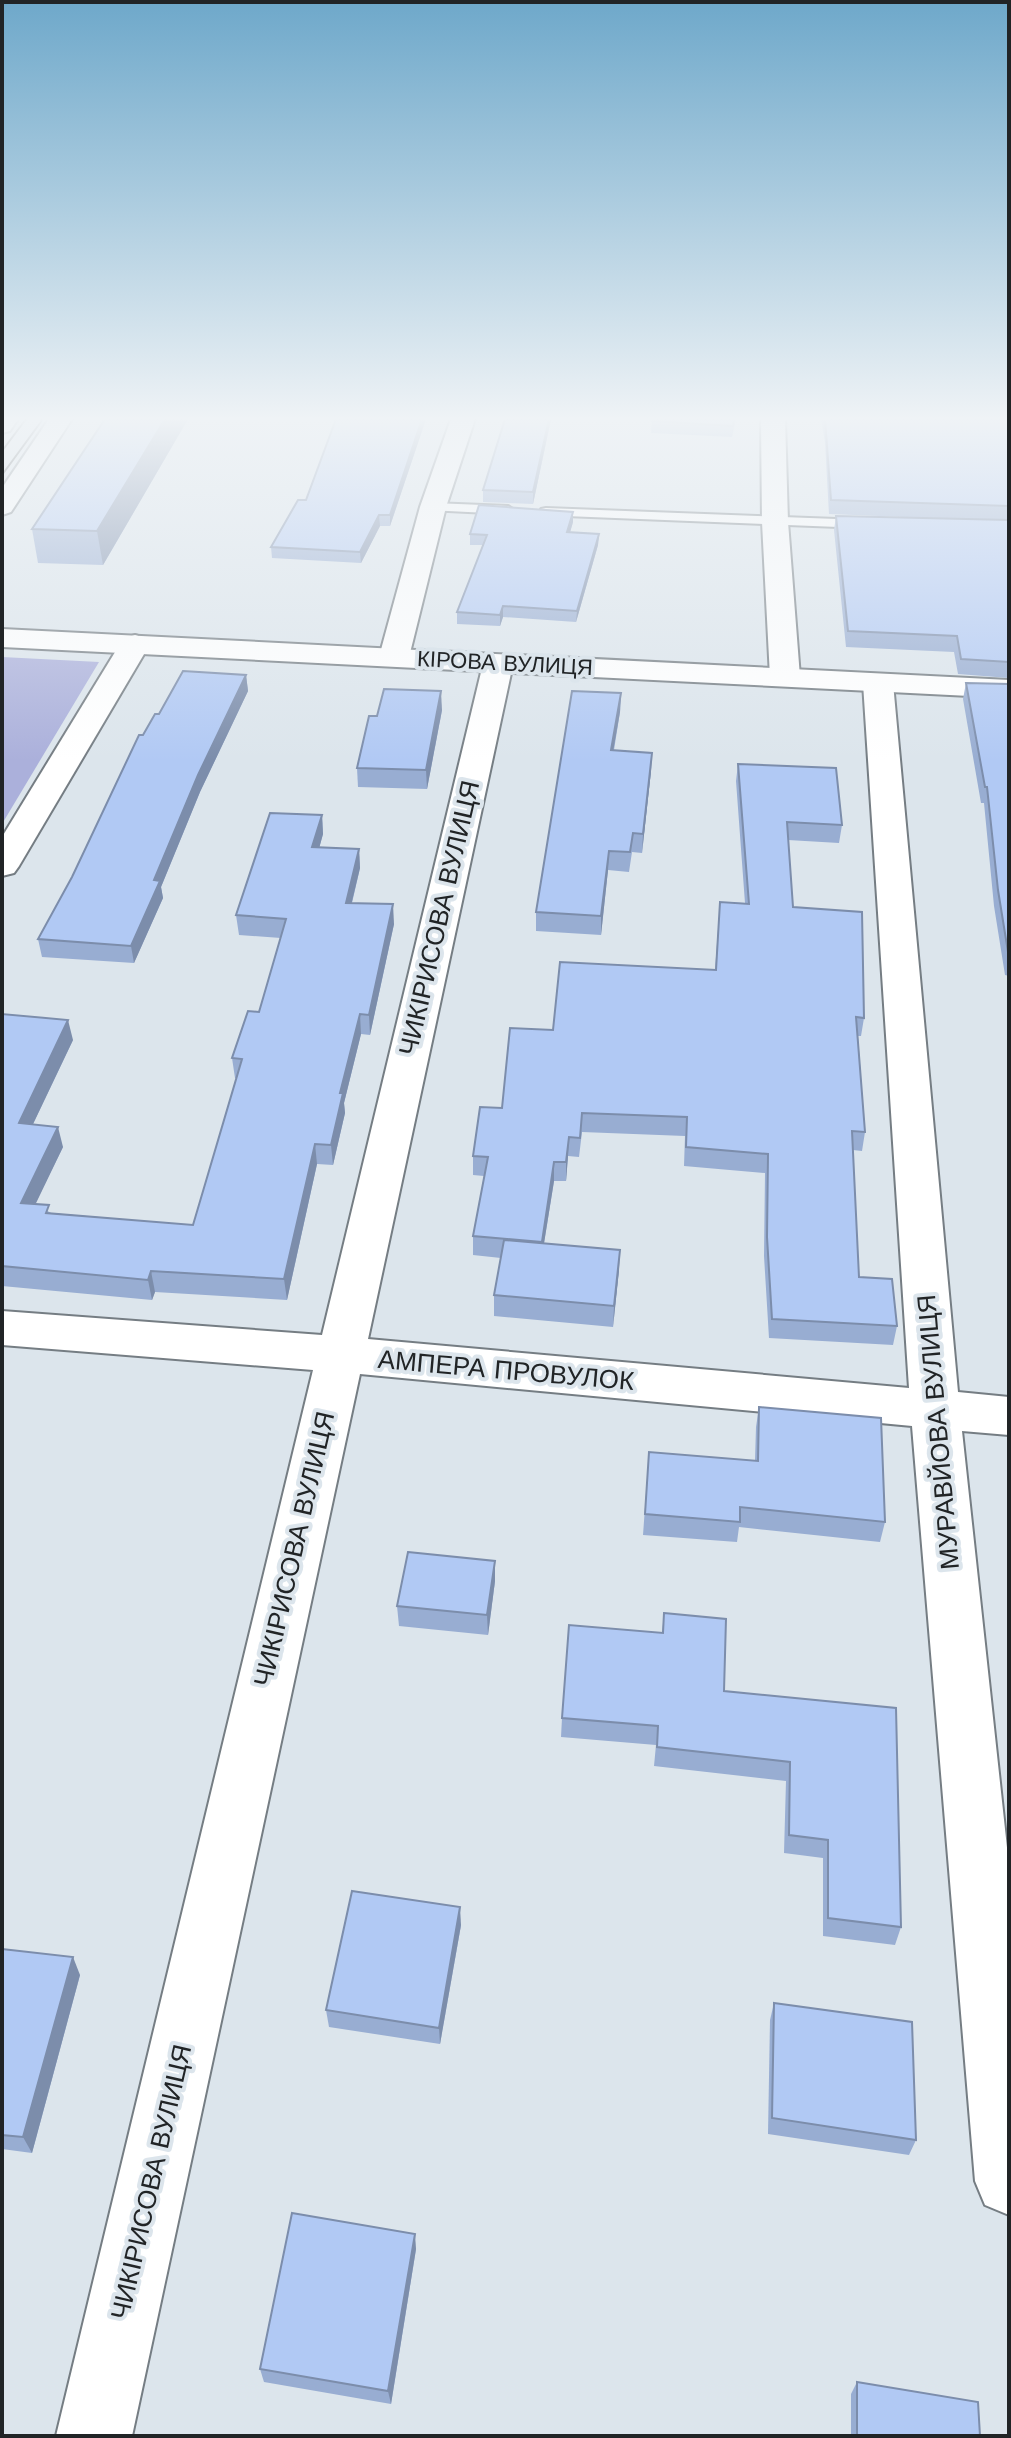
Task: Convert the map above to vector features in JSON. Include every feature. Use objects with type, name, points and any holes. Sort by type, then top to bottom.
[{"type":"street","points":[[394,657],[426,533]]},
{"type":"street","points":[[776,533],[785,677]]},
{"type":"street","name":"КІРОВА ВУЛИЦЯ","points":[[2,638],[1009,689]]},
{"type":"street","points":[[2,866],[135,644]]},
{"type":"street","name":"ЧИКІРИСОВА ВУЛИЦЯ","points":[[94,2436],[338,1354],[498,664]]},
{"type":"street","name":"МУРАВЙОВА ВУЛИЦЯ","points":[[878,683],[935,1411],[1009,2181]]},
{"type":"street","name":"АМПЕРА ПРОВУЛОК","points":[[2,1328],[338,1354],[1009,1416]]},
{"type":"shaded area","points":[[2,657],[99,662],[2,824]]},
{"type":"building","points":[[279,533],[370,533],[360,552],[271,547]]},
{"type":"building","points":[[838,533],[1009,533],[1009,662],[961,659],[957,636],[848,631]]},
{"type":"building","points":[[470,534],[599,534],[577,611],[503,606],[500,615],[457,612],[487,535]]},
{"type":"building","points":[[183,671],[246,675],[198,775],[154,880],[160,881],[131,946],[38,939],[72,877],[139,735],[143,735],[155,714],[159,714]]},
{"type":"building","points":[[966,683],[1009,684],[1009,958],[987,787]]},
{"type":"building","points":[[384,689],[441,691],[426,770],[357,768],[369,716],[377,716]]},
{"type":"building","points":[[572,691],[621,693],[611,750],[652,753],[643,834],[633,833],[630,852],[609,851],[601,916],[536,912]]},
{"type":"building","points":[[738,764],[836,768],[842,825],[787,822],[793,907],[862,912],[864,1018],[856,1017],[865,1132],[852,1131],[859,1277],[892,1279],[897,1326],[772,1319],[767,1237],[768,1154],[686,1147],[687,1117],[582,1113],[580,1138],[569,1137],[566,1162],[554,1162],[542,1242],[473,1236],[488,1157],[473,1156],[480,1107],[502,1108],[510,1028],[553,1030],[560,962],[716,970],[720,902],[749,904]]},
{"type":"building","points":[[270,813],[322,815],[312,847],[359,849],[346,903],[393,904],[369,1015],[360,1014],[340,1093],[343,1093],[331,1145],[315,1144],[284,1279],[151,1271],[148,1280],[2,1266],[2,1014],[68,1020],[19,1123],[58,1127],[21,1203],[49,1205],[46,1213],[193,1225],[242,1059],[232,1058],[248,1011],[259,1012],[286,919],[236,915]]},
{"type":"building","points":[[504,1240],[620,1250],[614,1306],[494,1295]]},
{"type":"building","points":[[759,1407],[881,1418],[885,1522],[740,1507],[740,1522],[645,1514],[649,1452],[758,1461]]},
{"type":"building","points":[[408,1552],[495,1561],[487,1615],[397,1606]]},
{"type":"building","points":[[664,1613],[726,1619],[724,1691],[896,1708],[901,1927],[828,1918],[828,1840],[789,1835],[790,1762],[657,1747],[658,1726],[562,1718],[569,1625],[663,1633]]},
{"type":"building","points":[[352,1891],[460,1907],[439,2028],[326,2010]]},
{"type":"building","points":[[2,1949],[73,1957],[23,2137],[2,2135]]},
{"type":"building","points":[[774,2003],[912,2022],[916,2140],[772,2118]]},
{"type":"building","points":[[292,2213],[415,2234],[388,2391],[260,2369]]},
{"type":"building","points":[[857,2382],[978,2402],[980,2436],[857,2436]]}]
